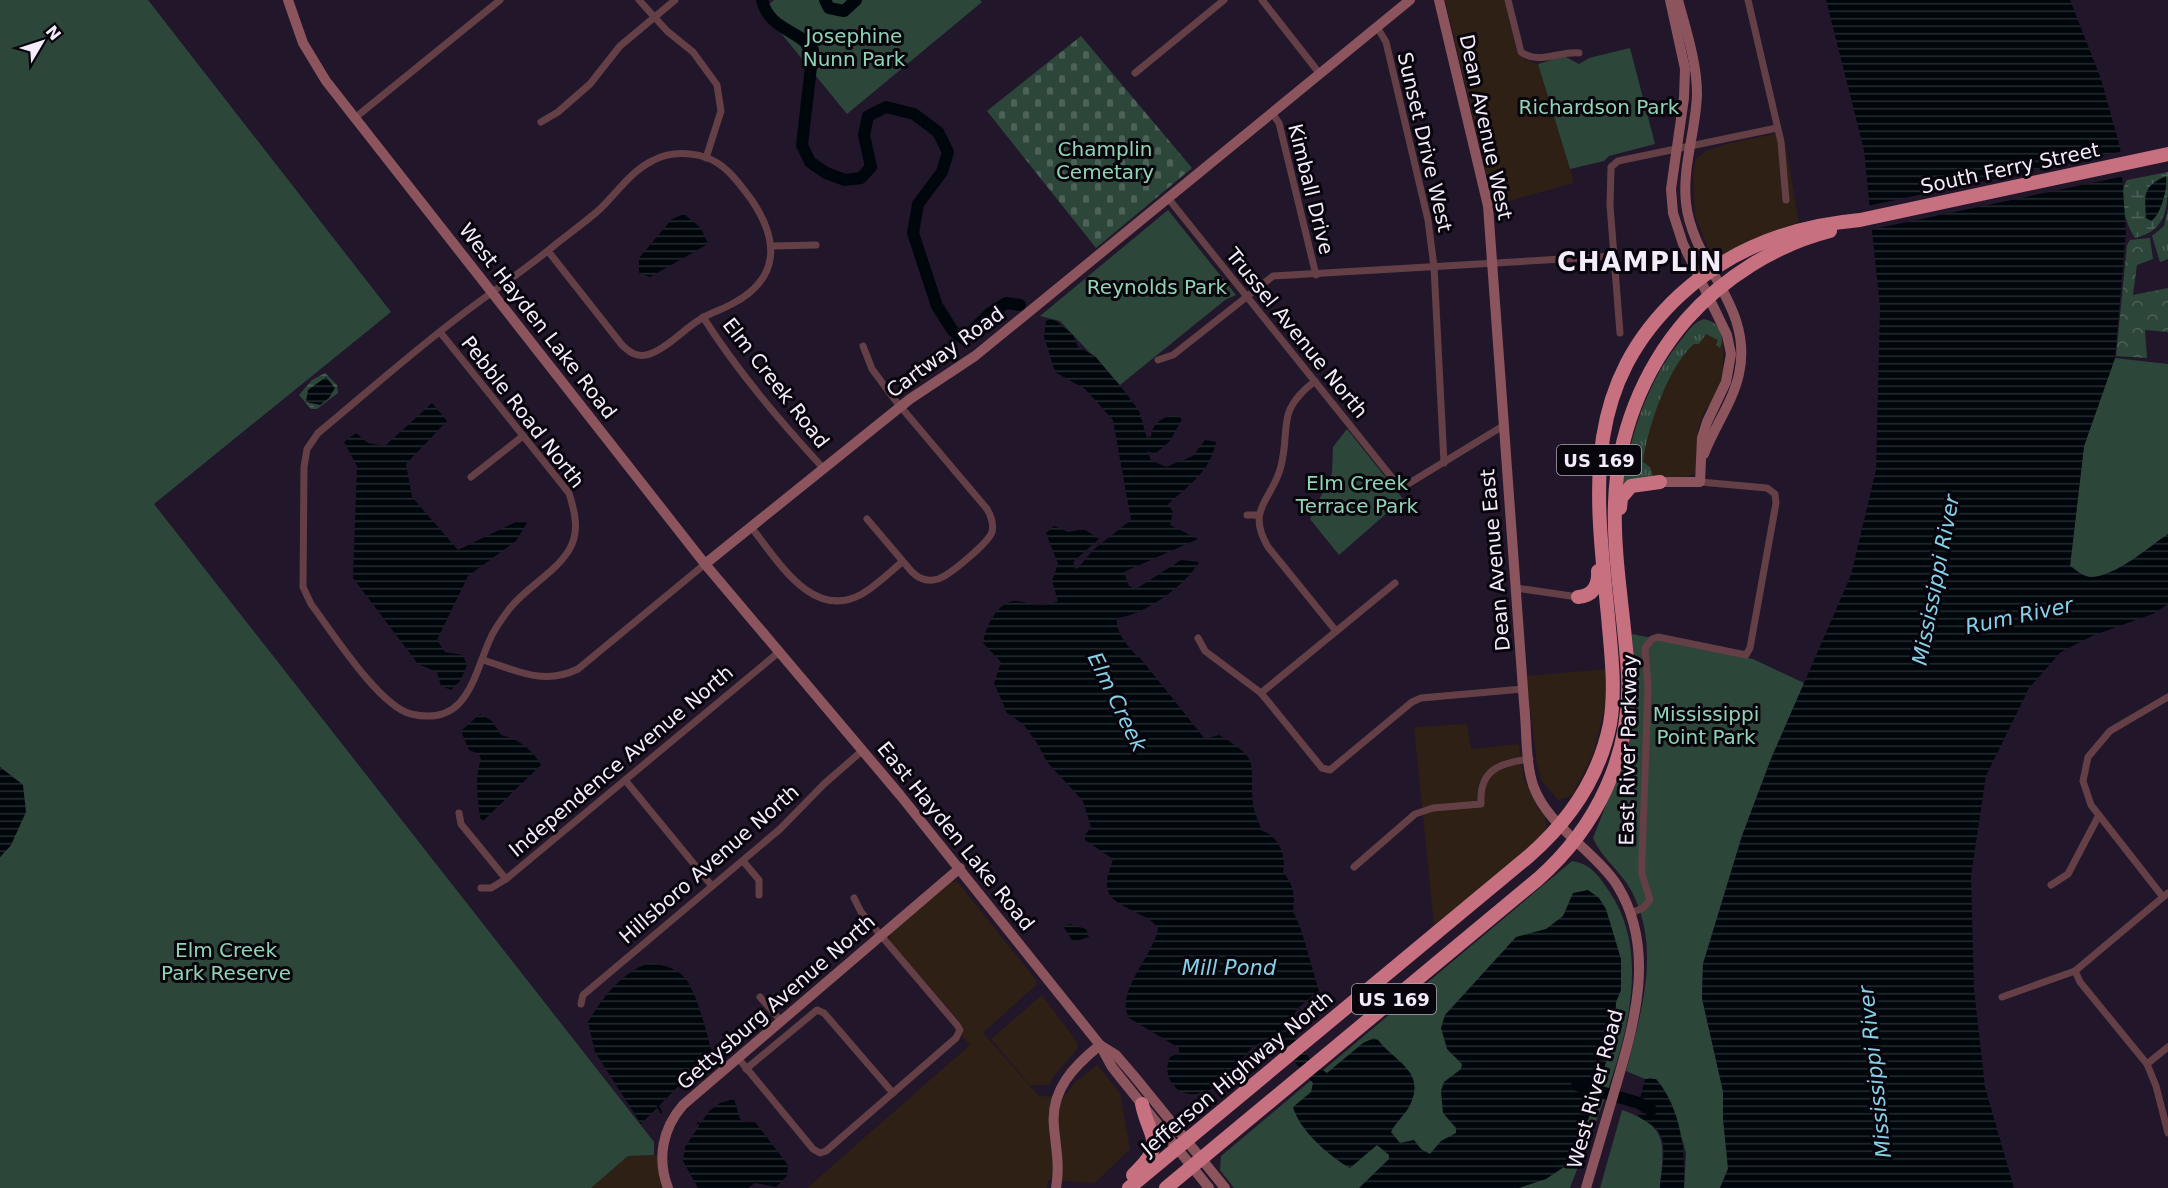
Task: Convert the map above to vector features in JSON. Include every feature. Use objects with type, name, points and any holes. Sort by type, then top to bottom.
[{"type":"highway","name":"South Ferry Street","points":[[1860,220],[2168,154]]},
{"type":"highway","name":"US 169","points":[[1562,825],[1580,799],[1596,769],[1605,743],[1612,710],[1613,671],[1597,497],[1601,441],[1621,380],[1655,323],[1699,278],[1712,269],[1742,252],[1788,232],[1829,223],[1860,220]]},
{"type":"highway","name":"US 169","points":[[1619,579],[1615,534],[1615,489],[1626,428],[1643,386],[1661,353],[1681,326],[1721,286],[1787,246],[1860,220]]},
{"type":"highway","points":[[1619,579],[1623,562],[1621,498],[1634,484],[1660,482]]},
{"type":"highway","points":[[1578,597],[1592,593],[1599,578],[1593,516],[1597,497]]},
{"type":"highway","name":"Jefferson Highway North","points":[[1129,1188],[1190,1153],[1302,1076],[1538,879],[1576,840],[1589,821],[1615,768],[1626,723],[1628,673],[1619,579]]},
{"type":"highway","name":"Jefferson Highway North","points":[[1166,1188],[1190,1153],[1287,1057],[1562,825]]},
{"type":"highway","points":[[1120,1188],[1151,1156],[1155,1146],[1154,1136],[1142,1104]]},
{"type":"street","name":"West Hayden Lake Road","points":[[288,0],[309,54],[356,117],[705,564],[779,652]]},
{"type":"street","points":[[356,117],[500,0]]},
{"type":"street","points":[[639,0],[654,18],[693,52],[717,85],[721,99],[720,117],[706,158]]},
{"type":"street","points":[[541,122],[558,112],[590,84],[620,46],[675,0]]},
{"type":"street","points":[[1135,73],[1224,0]]},
{"type":"street","points":[[1262,0],[1320,74]]},
{"type":"street","name":"Cartway Road","points":[[483,660],[530,676],[544,678],[567,674],[584,664],[901,406],[975,356],[1410,0]]},
{"type":"street","name":"Dean Avenue West","points":[[1439,0],[1484,184],[1493,262]]},
{"type":"street","points":[[1508,0],[1521,52],[1528,58],[1538,59],[1567,52],[1579,53]]},
{"type":"street","points":[[1660,482],[1700,482],[1703,432],[1726,382],[1731,354],[1727,335],[1699,278],[1673,213],[1671,189],[1684,98],[1685,69],[1670,0]]},
{"type":"street","points":[[1678,0],[1696,82],[1685,183],[1688,214],[1696,238],[1741,331],[1741,361],[1735,388],[1702,460]]},
{"type":"street","points":[[1748,0],[1777,128],[1786,200]]},
{"type":"street","name":"Sunset Drive West","points":[[1377,27],[1386,42],[1424,199],[1434,267],[1444,463]]},
{"type":"street","name":"Kimball Drive","points":[[1272,113],[1279,123],[1316,275]]},
{"type":"street","points":[[1620,333],[1609,172],[1611,166],[1618,161],[1777,128]]},
{"type":"street","points":[[671,154],[706,158],[725,168],[762,214],[769,228],[773,246],[770,262],[761,279],[749,292],[733,304],[704,317],[648,354],[632,354],[622,345],[548,251],[599,210],[646,164],[671,154]]},
{"type":"street","name":"Trussel Avenue North","points":[[1168,198],[1397,484],[1402,487],[1444,463]]},
{"type":"street","points":[[773,246],[816,245]]},
{"type":"street","name":"Pebble Road North","points":[[440,332],[569,493],[575,511],[575,530],[569,550],[559,562],[520,596],[504,616],[492,635],[473,687],[453,707],[427,716],[404,712],[390,704],[311,604],[303,587],[304,468],[307,449],[318,433],[440,332],[548,251]]},
{"type":"street","points":[[1158,360],[1173,355],[1246,295],[1273,276],[1614,256]]},
{"type":"street","name":"Dean Avenue East","points":[[1493,262],[1523,689],[1533,784],[1538,796],[1576,840]]},
{"type":"street","name":"Elm Creek Road","points":[[704,317],[720,344],[774,413],[824,469]]},
{"type":"street","points":[[863,346],[872,369],[987,509],[993,529],[988,540],[946,575],[939,579],[924,580],[917,577],[867,519]]},
{"type":"street","points":[[1315,381],[1289,410],[1284,424],[1281,468],[1258,515],[1262,537],[1268,547],[1336,631]]},
{"type":"street","points":[[1444,463],[1503,426]]},
{"type":"street","points":[[471,477],[523,436]]},
{"type":"street","name":"East River Parkway","points":[[1631,913],[1643,908],[1650,900],[1642,867],[1648,688],[1645,648],[1652,639],[1658,637],[1743,656],[1749,652],[1777,499],[1773,492],[1760,487],[1700,482]]},
{"type":"street","points":[[1247,515],[1258,515]]},
{"type":"street","points":[[751,527],[794,581],[813,596],[825,600],[850,599],[861,594],[903,562]]},
{"type":"street","points":[[1261,693],[1395,583]]},
{"type":"street","points":[[1516,588],[1578,597]]},
{"type":"street","points":[[1198,638],[1205,651],[1261,693],[1322,768],[1330,770],[1412,702],[1421,698],[1523,689]]},
{"type":"street","name":"East Hayden Lake Road","points":[[779,652],[960,868],[1100,1045],[1112,1067],[1142,1104],[1225,1188]]},
{"type":"street","name":"Independence Avenue North","points":[[481,888],[490,888],[506,879],[779,652]]},
{"type":"street","points":[[2002,997],[2076,971],[2165,895],[2099,815],[2084,788],[2083,773],[2088,757],[2115,726],[2168,698]]},
{"type":"street","name":"Hillsboro Avenue North","points":[[581,1004],[583,995],[742,861],[863,750]]},
{"type":"street","points":[[1354,867],[1415,813],[1433,808],[1481,804],[1482,785],[1494,769],[1507,762],[1530,759]]},
{"type":"street","points":[[625,780],[712,886]]},
{"type":"street","points":[[459,813],[461,824],[506,879]]},
{"type":"street","points":[[2051,885],[2068,874],[2099,815]]},
{"type":"street","name":"West River Road","points":[[1576,840],[1609,874],[1631,913],[1638,943],[1639,973],[1632,1031],[1586,1188]]},
{"type":"street","points":[[742,861],[759,880],[759,895]]},
{"type":"street","name":"Gettysburg Avenue North","points":[[669,1188],[662,1160],[664,1139],[672,1120],[683,1105],[960,868]]},
{"type":"street","points":[[738,1059],[813,1149],[820,1153],[826,1151],[959,1034],[957,1025],[861,912],[854,898]]},
{"type":"street","points":[[2076,971],[2080,982],[2146,1064],[2156,1086],[2168,1133]]},
{"type":"street","points":[[760,997],[781,1021]]},
{"type":"street","points":[[746,1069],[817,1010],[824,1013],[892,1094]]},
{"type":"street","points":[[1056,1188],[1059,1157],[1053,1123],[1059,1092],[1075,1066],[1100,1045]]},
{"type":"street","name":"East Hayden Lake Road","points":[[1100,1045],[1116,1055],[1190,1153],[1209,1188]]},
{"type":"street","points":[[2146,1064],[2168,1047]]},
{"type":"shaded area","points":[[1445,0],[1505,0],[1517,52],[1525,60],[1538,64],[1574,183],[1494,205]]},
{"type":"shaded area","points":[[1783,132],[1799,222],[1747,241],[1725,254],[1710,252],[1695,216],[1693,175],[1696,159],[1706,151],[1726,144]]},
{"type":"shaded area","points":[[1704,319],[1716,324],[1723,340],[1723,372],[1715,400],[1705,410],[1698,428],[1696,472],[1690,476],[1654,479],[1628,454],[1634,430],[1642,407],[1663,366],[1693,326]]},
{"type":"shaded area","points":[[1606,669],[1605,706],[1593,754],[1572,796],[1558,800],[1541,780],[1526,676]]},
{"type":"shaded area","points":[[1467,724],[1471,749],[1519,744],[1524,779],[1538,808],[1545,816],[1547,829],[1544,835],[1434,926],[1414,727]]},
{"type":"shaded area","points":[[957,881],[1037,981],[1036,985],[983,1033],[1039,1096],[1064,1097],[1074,1083],[1097,1065],[1120,1093],[1130,1149],[1095,1183],[1048,1180],[1047,1188],[807,1188],[970,1045],[962,1036],[960,1022],[890,941],[890,933],[951,882]]},
{"type":"shaded area","points":[[1042,995],[1077,1042],[1078,1048],[1049,1085],[1030,1085],[991,1039]]},
{"type":"shaded area","points":[[658,1155],[663,1188],[591,1188],[628,1156]]},
{"type":"green space","name":"Elm Creek Park Reserve","points":[[0,0],[148,0],[391,312],[154,504],[654,1142],[654,1155],[628,1156],[591,1188],[0,1188],[0,857],[11,845],[23,785],[0,767]]},
{"type":"green space","name":"Josephine Nunn Park","points":[[774,0],[980,0],[982,2],[847,114],[762,10]]},
{"type":"green space","name":"Champlin Cemetary","points":[[1081,36],[1192,168],[1096,248],[987,111]]},
{"type":"green space","name":"Richardson Park","points":[[1630,48],[1655,144],[1609,156],[1604,161],[1570,169],[1538,64],[1564,56],[1579,64],[1589,58]]},
{"type":"green space","points":[[2168,172],[2166,206],[2160,223],[2146,234],[2135,238],[2128,225],[2122,201],[2127,180]]},
{"type":"green space","points":[[2168,209],[2168,259],[2160,262],[2152,236],[2164,226]]},
{"type":"green space","name":"Reynolds Park","points":[[1168,210],[1236,295],[1225,300],[1120,385],[1060,321],[1040,316]]},
{"type":"green space","points":[[2150,238],[2153,259],[2137,265],[2133,295],[2168,288],[2168,332],[2145,330],[2147,358],[2116,356],[2127,245],[2130,240]]},
{"type":"green space","points":[[1704,319],[1720,329],[1722,343],[1720,348],[1716,345],[1718,340],[1706,334],[1699,344],[1694,344],[1685,354],[1667,382],[1645,448],[1643,462],[1650,467],[1654,479],[1623,483],[1636,426],[1658,374],[1693,325]]},
{"type":"green space","points":[[2115,358],[2168,364],[2168,534],[2121,567],[2100,576],[2088,577],[2070,566],[2084,446]]},
{"type":"green space","points":[[325,373],[337,385],[338,393],[317,409],[311,409],[299,395],[312,380]]},
{"type":"green space","name":"Elm Creek Terrace Park","points":[[1347,429],[1403,499],[1339,555],[1310,519],[1332,473],[1333,447]]},
{"type":"green space","name":"Mississippi Point Park","points":[[1632,634],[1753,659],[1804,683],[1771,759],[1742,836],[1703,964],[1702,998],[1723,1091],[1723,1119],[1728,1145],[1728,1169],[1720,1188],[1684,1188],[1686,1153],[1683,1142],[1652,1078],[1645,1079],[1626,1071],[1646,982],[1646,938],[1641,916],[1629,886],[1593,838],[1628,749],[1635,702]]},
{"type":"green space","points":[[1572,861],[1589,868],[1609,891],[1625,924],[1632,961],[1630,1000],[1623,1040],[1611,1080],[1570,1188],[1234,1188],[1220,1170],[1221,1156]]},
{"type":"green space","points":[[1622,1110],[1649,1123],[1660,1139],[1662,1160],[1660,1188],[1600,1188]]},
{"type":"water","points":[[1826,0],[2070,0],[2101,79],[2120,147],[2126,232],[2115,358],[2084,446],[2070,566],[2085,576],[2100,576],[2121,567],[2168,534],[2168,604],[2155,613],[2092,636],[2061,652],[2029,688],[1986,776],[1971,876],[1974,989],[1985,1087],[2014,1188],[1720,1188],[1728,1169],[1723,1091],[1702,998],[1703,964],[1742,836],[1771,759],[1851,575],[1876,470],[1880,307],[1864,150]]},
{"type":"water","points":[[2166,176],[2163,201],[2155,218],[2151,221],[2146,218],[2147,192],[2153,184]]},
{"type":"water","points":[[684,214],[701,228],[708,244],[650,277],[639,273],[639,258],[672,219]]},
{"type":"water","name":"Mill Pond","points":[[1050,319],[1073,335],[1078,347],[1095,356],[1126,393],[1139,411],[1147,438],[1151,436],[1156,424],[1163,419],[1176,415],[1182,419],[1170,441],[1155,454],[1147,451],[1151,460],[1166,467],[1193,456],[1205,440],[1216,442],[1204,469],[1168,504],[1173,512],[1170,525],[1198,539],[1124,572],[1129,586],[1136,589],[1181,560],[1199,562],[1184,580],[1163,598],[1139,612],[1117,618],[1117,624],[1128,646],[1205,739],[1219,735],[1242,750],[1251,763],[1254,811],[1262,831],[1273,837],[1280,847],[1284,859],[1283,872],[1293,891],[1293,912],[1319,990],[1297,1009],[1289,1027],[1311,1061],[1327,1073],[1363,1043],[1374,1038],[1378,1040],[1407,1068],[1414,1084],[1410,1105],[1391,1132],[1400,1143],[1414,1140],[1421,1149],[1430,1154],[1441,1141],[1456,1133],[1456,1128],[1443,1113],[1441,1091],[1444,1082],[1461,1069],[1462,1064],[1447,1049],[1441,1028],[1445,1015],[1516,937],[1546,929],[1563,916],[1573,893],[1588,890],[1599,898],[1606,909],[1621,959],[1621,990],[1616,1002],[1615,1032],[1604,1069],[1597,1067],[1589,1092],[1596,1094],[1578,1153],[1567,1165],[1546,1179],[1519,1188],[1359,1188],[1389,1159],[1389,1155],[1377,1145],[1350,1168],[1308,1134],[1293,1107],[1311,1092],[1313,1083],[1274,1039],[1270,1038],[1253,1047],[1233,1073],[1210,1090],[1201,1093],[1184,1093],[1176,1088],[1168,1074],[1170,1057],[1179,1053],[1179,1048],[1129,1018],[1126,1008],[1127,997],[1158,928],[1145,917],[1112,898],[1108,891],[1107,880],[1113,859],[1085,840],[1085,835],[1091,827],[1083,801],[1047,762],[1023,724],[1007,713],[994,683],[1001,662],[983,643],[986,630],[994,616],[1009,602],[1042,605],[1058,601],[1052,581],[1058,564],[1046,533],[1054,526],[1068,532],[1084,529],[1099,539],[1074,561],[1073,567],[1077,569],[1094,549],[1131,520],[1113,420],[1085,389],[1055,372],[1044,336],[1046,321]]},
{"type":"water","points":[[326,377],[335,388],[329,398],[320,405],[306,402],[308,390]]},
{"type":"water","points":[[432,403],[447,421],[406,464],[412,497],[458,550],[520,520],[527,523],[516,541],[468,576],[437,640],[445,652],[463,655],[467,666],[460,681],[451,690],[441,686],[437,672],[418,664],[353,578],[357,466],[344,442],[356,433],[368,443],[385,446]]},
{"type":"water","points":[[480,714],[492,721],[501,735],[519,742],[529,750],[541,765],[483,821],[480,818],[477,788],[481,760],[479,754],[469,750],[461,731]]},
{"type":"water","points":[[0,767],[23,785],[26,812],[11,845],[0,857]]},
{"type":"water","points":[[1070,924],[1086,929],[1089,937],[1073,942],[1063,926]]},
{"type":"water","points":[[649,963],[672,969],[684,977],[693,991],[701,1012],[712,1052],[641,1124],[595,1052],[588,1022],[621,979]]},
{"type":"water","points":[[1645,1079],[1656,1079],[1671,1103],[1683,1145],[1684,1188],[1660,1188],[1663,1142],[1655,1128],[1638,1116],[1642,1111],[1638,1106]]},
{"type":"water","points":[[734,1099],[741,1122],[755,1122],[788,1165],[787,1176],[776,1187],[755,1183],[748,1188],[698,1188],[683,1161],[685,1147],[709,1111],[720,1103]]},
{"type":"pier","points":[[2124,151],[2125,176],[1869,230],[1867,206]]},
{"type":"waterway","name":"Elm Creek","points":[[762,0],[766,10],[777,24],[799,37],[813,50],[802,145],[810,162],[826,173],[845,180],[861,178],[871,167],[864,135],[868,116],[886,107],[914,114],[938,132],[948,152],[942,172],[918,204],[913,233],[937,306],[953,331],[964,339],[989,314],[1006,303],[1020,305]]},
{"type":"waterway","name":"Elm Creek","points":[[825,0],[829,8],[844,11],[856,0]]},
{"type":"waterway","name":"Elm Creek","points":[[1577,1085],[1639,1103],[1651,1110]]},
{"type":"waterway","points":[[657,1104],[661,1112]]},
{"type":"district","name":"CHAMPLIN","points":[[1640,262]]},
{"type":"water label","name":"Mississippi River","points":[[1936,580]]},
{"type":"water label","name":"Rum River","points":[[2019,616]]},
{"type":"water label","name":"Mississippi River","points":[[1875,1072]]}]
